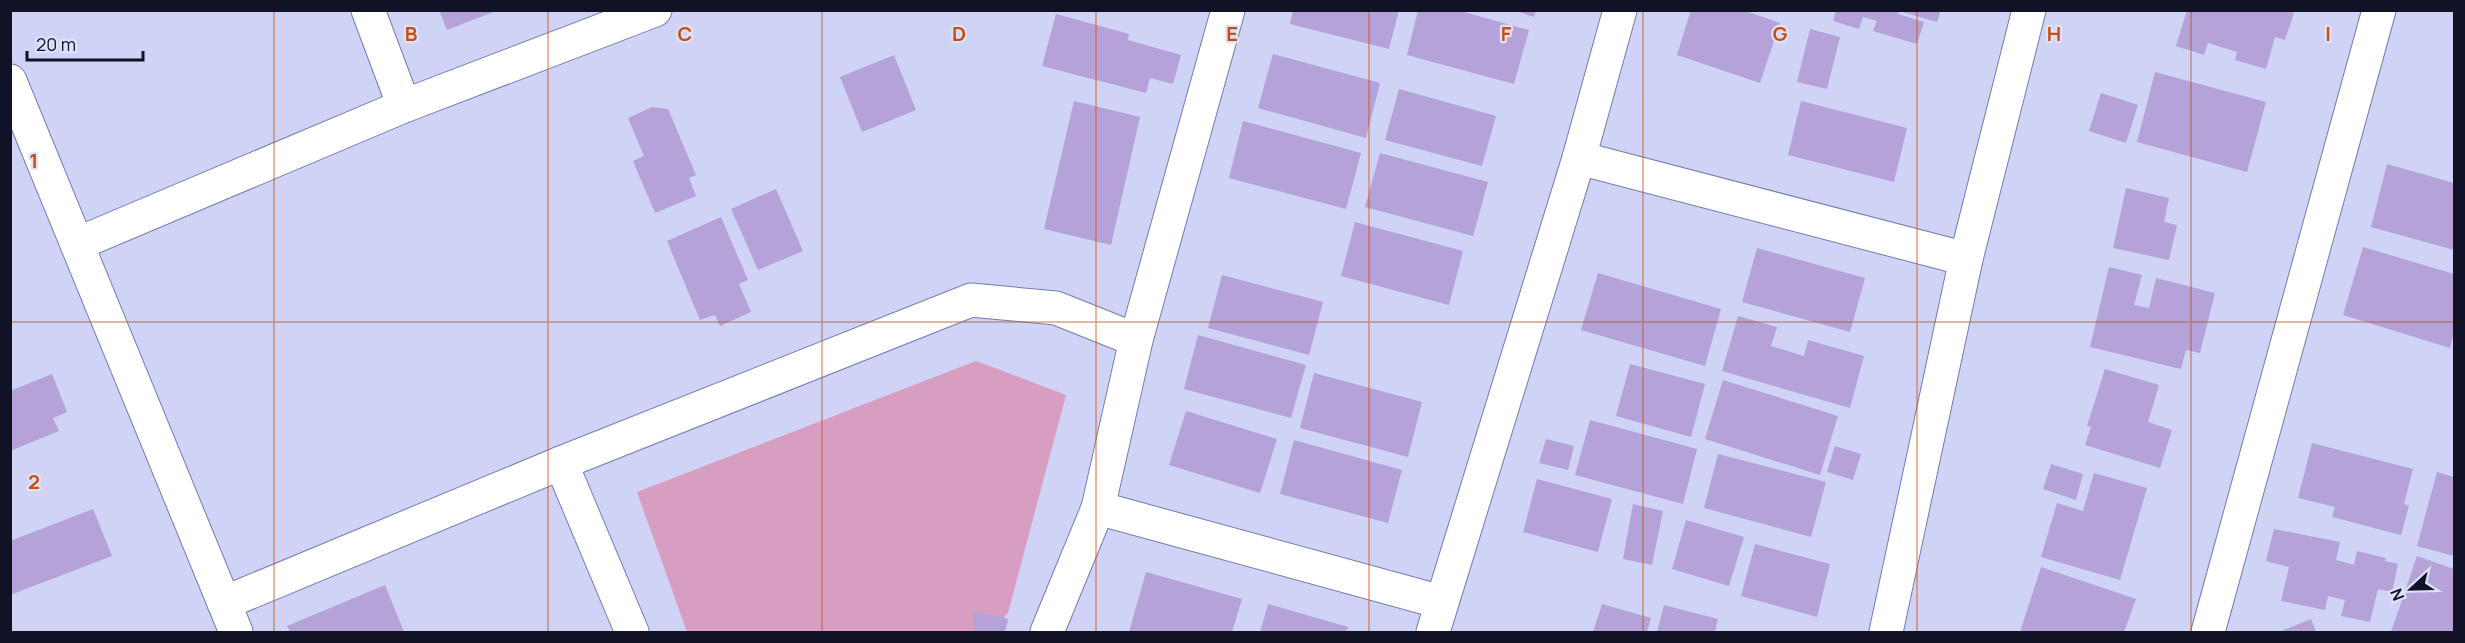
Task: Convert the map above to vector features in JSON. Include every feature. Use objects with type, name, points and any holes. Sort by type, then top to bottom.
[{"type":"street","points":[[368,10],[404,106]]},
{"type":"street","points":[[77,244],[404,106],[655,10]]},
{"type":"street","points":[[1047,633],[1098,508],[1136,340],[1227,10]]},
{"type":"street","points":[[1432,633],[1579,158],[1620,10]]},
{"type":"street","points":[[1886,633],[1966,259],[2029,10]]},
{"type":"street","points":[[2208,633],[2379,10]]},
{"type":"street","points":[[10,81],[236,633]]},
{"type":"street","points":[[1579,158],[1966,259]]},
{"type":"street","points":[[224,603],[561,463],[971,300],[1056,308],[1136,340]]},
{"type":"street","points":[[561,463],[632,633]]},
{"type":"street","points":[[1098,508],[1441,602]]},
{"type":"shaded area","points":[[976,361],[1066,395],[1008,613],[991,632],[687,632],[637,492]]},
{"type":"building","points":[[439,10],[496,10],[496,11],[447,30]]},
{"type":"building","points":[[1293,10],[1399,10],[1389,49],[1290,24]]},
{"type":"building","points":[[1418,10],[1457,10],[1529,30],[1514,84],[1407,55]]},
{"type":"building","points":[[1513,10],[1536,10],[1534,17]]},
{"type":"building","points":[[1691,10],[1743,10],[1780,23],[1760,83],[1677,55]]},
{"type":"building","points":[[1836,10],[1941,10],[1937,22],[1899,11],[1898,14],[1924,22],[1917,44],[1873,31],[1877,21],[1863,17],[1859,29],[1833,21]]},
{"type":"building","points":[[2187,10],[2285,10],[2294,13],[2285,40],[2275,37],[2266,69],[2235,60],[2237,52],[2208,43],[2204,55],[2176,46]]},
{"type":"building","points":[[1056,14],[1129,34],[1128,40],[1181,55],[1173,84],[1150,78],[1146,93],[1042,66]]},
{"type":"building","points":[[1810,29],[1840,37],[1827,89],[1797,82]]},
{"type":"building","points":[[1273,54],[1380,83],[1366,138],[1258,108]]},
{"type":"building","points":[[894,55],[916,110],[862,132],[840,77]]},
{"type":"building","points":[[2155,72],[2266,102],[2247,172],[2137,142]]},
{"type":"building","points":[[1399,89],[1496,116],[1482,166],[1385,140]]},
{"type":"building","points":[[2101,93],[2138,105],[2126,143],[2089,131]]},
{"type":"building","points":[[1074,101],[1140,117],[1111,245],[1044,229]]},
{"type":"building","points":[[1801,101],[1907,128],[1894,182],[1788,155]]},
{"type":"building","points":[[652,107],[668,109],[696,175],[689,178],[696,196],[655,213],[633,161],[644,156],[628,118]]},
{"type":"building","points":[[1243,121],[1361,153],[1346,209],[1229,178]]},
{"type":"building","points":[[1380,153],[1488,182],[1473,236],[1365,207]]},
{"type":"building","points":[[2387,164],[2454,183],[2454,250],[2371,227]]},
{"type":"building","points":[[2126,188],[2169,198],[2164,222],[2177,225],[2169,260],[2113,248]]},
{"type":"building","points":[[776,189],[803,251],[758,270],[731,209]]},
{"type":"building","points":[[721,217],[748,280],[739,284],[751,312],[720,326],[715,315],[700,320],[667,241]]},
{"type":"building","points":[[1355,222],[1463,251],[1449,305],[1341,276]]},
{"type":"building","points":[[2363,247],[2454,274],[2454,333],[2450,348],[2343,315]]},
{"type":"building","points":[[1757,248],[1865,278],[1850,332],[1742,302]]},
{"type":"building","points":[[2109,267],[2142,275],[2134,305],[2149,308],[2156,278],[2215,293],[2200,353],[2186,350],[2181,369],[2090,347]]},
{"type":"building","points":[[1598,273],[1721,309],[1705,366],[1581,330]]},
{"type":"building","points":[[1222,275],[1323,302],[1309,355],[1208,328]]},
{"type":"building","points":[[1738,316],[1777,327],[1771,346],[1804,356],[1808,340],[1864,356],[1850,408],[1722,371]]},
{"type":"building","points":[[1198,335],[1306,365],[1291,418],[1184,389]]},
{"type":"building","points":[[1630,364],[1705,384],[1691,437],[1616,416]]},
{"type":"building","points":[[2105,369],[2159,385],[2148,422],[2172,430],[2160,468],[2085,445],[2091,427],[2087,426]]},
{"type":"building","points":[[1314,373],[1422,402],[1408,457],[1300,428]]},
{"type":"building","points":[[52,374],[67,412],[53,418],[59,431],[10,451],[10,391]]},
{"type":"building","points":[[1723,380],[1838,416],[1820,475],[1705,439]]},
{"type":"building","points":[[1186,411],[1277,439],[1260,493],[1169,465]]},
{"type":"building","points":[[1590,420],[1697,449],[1683,504],[1575,475]]},
{"type":"building","points":[[1546,439],[1574,446],[1568,470],[1539,463]]},
{"type":"building","points":[[1294,440],[1402,470],[1388,523],[1280,494]]},
{"type":"building","points":[[2312,443],[2413,469],[2404,504],[2409,506],[2401,535],[2332,517],[2335,507],[2298,498]]},
{"type":"building","points":[[1835,446],[1861,454],[1853,480],[1827,472]]},
{"type":"building","points":[[1718,454],[1826,482],[1811,537],[1704,508]]},
{"type":"building","points":[[2051,464],[2083,474],[2076,500],[2043,489]]},
{"type":"building","points":[[2437,472],[2454,477],[2454,556],[2417,546]]},
{"type":"building","points":[[2094,473],[2147,488],[2120,580],[2041,557],[2057,503],[2083,511]]},
{"type":"building","points":[[1537,479],[1612,499],[1598,552],[1523,532]]},
{"type":"building","points":[[1633,504],[1663,511],[1652,565],[1623,559]]},
{"type":"building","points":[[93,509],[112,556],[10,595],[10,541]]},
{"type":"building","points":[[1686,520],[1744,537],[1729,586],[1672,569]]},
{"type":"building","points":[[2274,529],[2340,542],[2336,560],[2354,565],[2357,551],[2386,558],[2385,561],[2398,564],[2392,592],[2378,589],[2370,622],[2341,616],[2345,600],[2328,596],[2325,610],[2281,601],[2289,567],[2266,561]]},
{"type":"building","points":[[1755,544],[1830,564],[1817,617],[1741,596]]},
{"type":"building","points":[[2417,556],[2454,569],[2454,632],[2391,632]]},
{"type":"building","points":[[2041,567],[2136,599],[2124,632],[2020,632]]},
{"type":"building","points":[[1146,572],[1242,599],[1232,632],[1129,632]]},
{"type":"building","points":[[385,585],[404,632],[290,632],[287,626]]},
{"type":"building","points":[[1268,604],[1348,627],[1346,632],[1260,632]]},
{"type":"building","points":[[1602,604],[1651,618],[1647,632],[1593,632]]},
{"type":"building","points":[[1664,605],[1718,619],[1715,632],[1657,632]]},
{"type":"building","points":[[973,611],[1008,619],[1005,632],[974,632]]},
{"type":"building","points":[[2311,619],[2316,632],[2279,632]]}]
